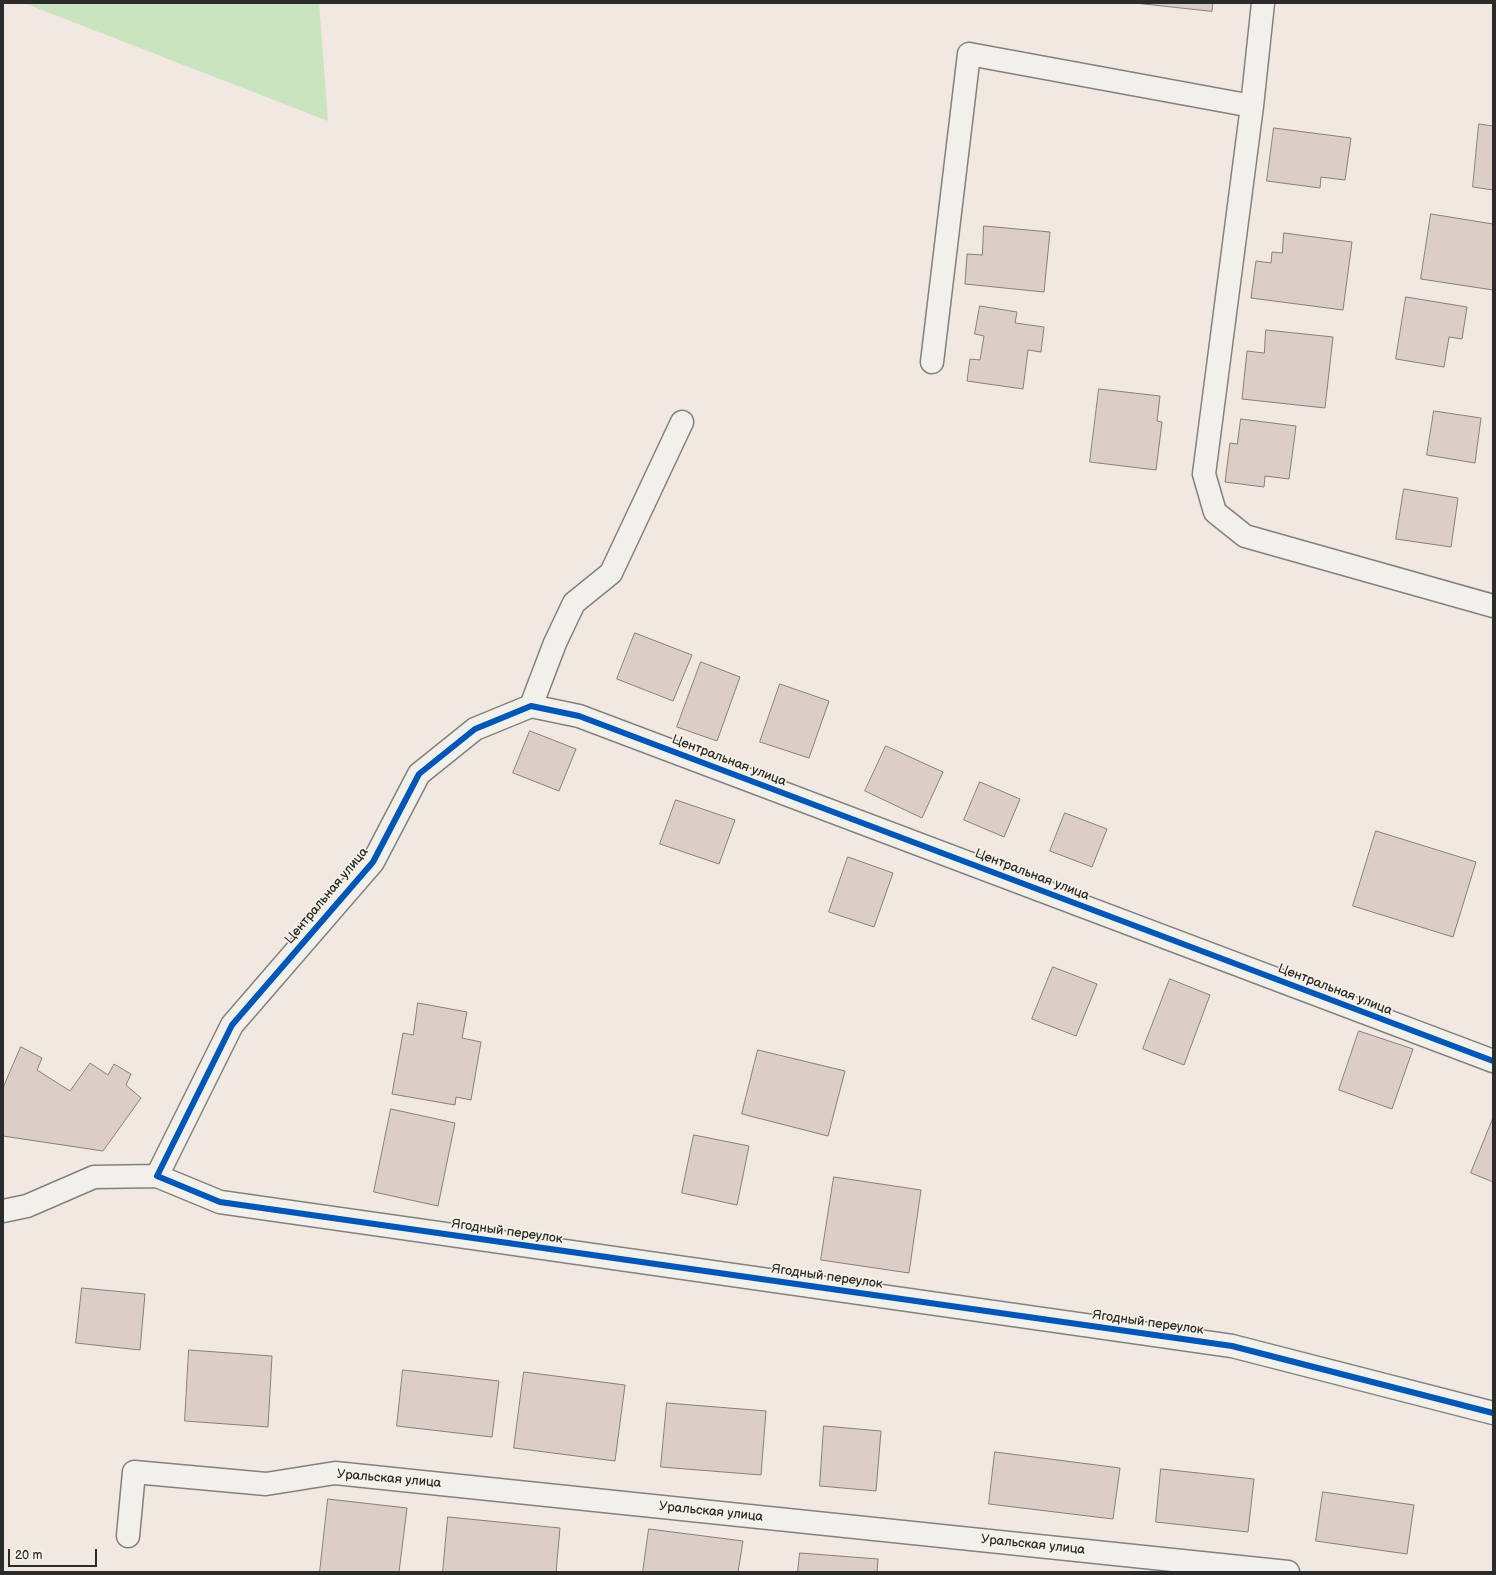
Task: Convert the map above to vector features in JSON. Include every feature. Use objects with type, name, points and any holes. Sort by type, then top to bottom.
[{"type":"street","points":[[1263,3],[1252,106],[1204,474],[1215,512],[1245,536],[1493,606]]},
{"type":"street","points":[[932,362],[969,54],[1252,106]]},
{"type":"street","points":[[531,706],[554,643],[574,603],[612,573],[682,422]]},
{"type":"street","name":"Центральная улица","points":[[158,1176],[232,1025],[373,862],[418,774],[475,729],[531,706],[579,716],[1493,1061]]},
{"type":"street","points":[[3,1210],[27,1206],[94,1177],[158,1176]]},
{"type":"street","name":"Ягодный переулок","points":[[158,1176],[220,1202],[1232,1346],[1493,1413]]},
{"type":"street","name":"Уральская улица","points":[[128,1536],[134,1472],[266,1484],[335,1472],[1288,1572]]},
{"type":"green space","points":[[24,3],[319,3],[328,121]]},
{"type":"building","points":[[1135,3],[1213,3],[1212,11]]},
{"type":"building","points":[[1479,124],[1493,126],[1493,190],[1473,187]]},
{"type":"building","points":[[1274,128],[1351,138],[1345,180],[1321,177],[1320,188],[1267,181]]},
{"type":"building","points":[[1431,214],[1493,224],[1493,290],[1421,279]]},
{"type":"building","points":[[984,226],[1050,232],[1044,292],[965,284],[967,254],[982,255]]},
{"type":"building","points":[[1284,233],[1352,242],[1343,310],[1251,298],[1256,261],[1271,263],[1272,252],[1282,253]]},
{"type":"building","points":[[1406,297],[1467,307],[1462,339],[1449,337],[1444,367],[1396,359]]},
{"type":"building","points":[[980,306],[1017,312],[1015,323],[1044,327],[1041,352],[1028,350],[1023,389],[967,381],[970,359],[980,360],[984,336],[975,334]]},
{"type":"building","points":[[1266,330],[1333,337],[1325,408],[1242,399],[1247,351],[1264,353]]},
{"type":"building","points":[[1099,389],[1160,396],[1157,421],[1162,422],[1156,470],[1090,462]]},
{"type":"building","points":[[1434,411],[1481,418],[1475,463],[1427,455]]},
{"type":"building","points":[[1241,419],[1296,426],[1289,479],[1265,476],[1264,487],[1225,482],[1230,443],[1237,444]]},
{"type":"building","points":[[1404,489],[1458,498],[1451,547],[1396,539]]},
{"type":"building","points":[[635,633],[692,655],[673,701],[617,679]]},
{"type":"building","points":[[701,662],[740,677],[717,741],[677,727]]},
{"type":"building","points":[[780,684],[829,701],[809,758],[760,742]]},
{"type":"building","points":[[530,731],[576,749],[559,791],[513,773]]},
{"type":"building","points":[[886,746],[943,772],[922,818],[865,791]]},
{"type":"building","points":[[980,782],[1020,799],[1004,837],[964,820]]},
{"type":"building","points":[[676,800],[735,820],[719,864],[660,844]]},
{"type":"building","points":[[1065,813],[1107,829],[1092,867],[1050,851]]},
{"type":"building","points":[[1376,831],[1476,862],[1453,937],[1353,906]]},
{"type":"building","points":[[848,857],[893,873],[874,927],[829,912]]},
{"type":"building","points":[[1053,967],[1097,984],[1076,1036],[1032,1019]]},
{"type":"building","points":[[1170,979],[1210,995],[1184,1065],[1143,1049]]},
{"type":"building","points":[[418,1003],[467,1012],[462,1038],[481,1042],[471,1100],[456,1097],[455,1105],[392,1094],[403,1033],[413,1035]]},
{"type":"building","points":[[1359,1031],[1413,1049],[1392,1109],[1339,1090]]},
{"type":"building","points":[[21,1047],[42,1058],[37,1070],[70,1091],[90,1063],[108,1075],[114,1064],[131,1074],[126,1085],[141,1098],[103,1151],[3,1136],[3,1088]]},
{"type":"building","points":[[758,1050],[845,1071],[828,1136],[742,1114]]},
{"type":"building","points":[[391,1109],[455,1123],[438,1206],[374,1192]]},
{"type":"building","points":[[1493,1118],[1493,1182],[1471,1173]]},
{"type":"building","points":[[694,1135],[749,1146],[737,1205],[682,1193]]},
{"type":"building","points":[[834,1177],[921,1190],[909,1273],[821,1260]]},
{"type":"building","points":[[82,1288],[145,1294],[140,1350],[76,1343]]},
{"type":"building","points":[[189,1350],[272,1356],[268,1427],[185,1421]]},
{"type":"building","points":[[403,1370],[499,1381],[492,1437],[397,1426]]},
{"type":"building","points":[[524,1372],[625,1385],[615,1461],[514,1448]]},
{"type":"building","points":[[667,1403],[766,1411],[761,1475],[661,1467]]},
{"type":"building","points":[[824,1426],[881,1431],[876,1491],[820,1486]]},
{"type":"building","points":[[995,1452],[1120,1468],[1113,1519],[989,1504]]},
{"type":"building","points":[[1161,1469],[1254,1479],[1248,1532],[1156,1522]]},
{"type":"building","points":[[1323,1492],[1414,1505],[1407,1554],[1316,1541]]},
{"type":"building","points":[[328,1499],[407,1508],[399,1572],[320,1572]]},
{"type":"building","points":[[448,1517],[560,1528],[556,1572],[443,1572]]},
{"type":"building","points":[[649,1529],[743,1541],[738,1572],[643,1572]]},
{"type":"building","points":[[800,1553],[878,1559],[877,1572],[798,1572]]},
{"type":"cycle path","points":[[1493,1061],[579,716],[531,706],[475,729],[419,774],[373,862],[232,1025],[157,1176],[220,1202],[1232,1346],[1493,1413]]}]
